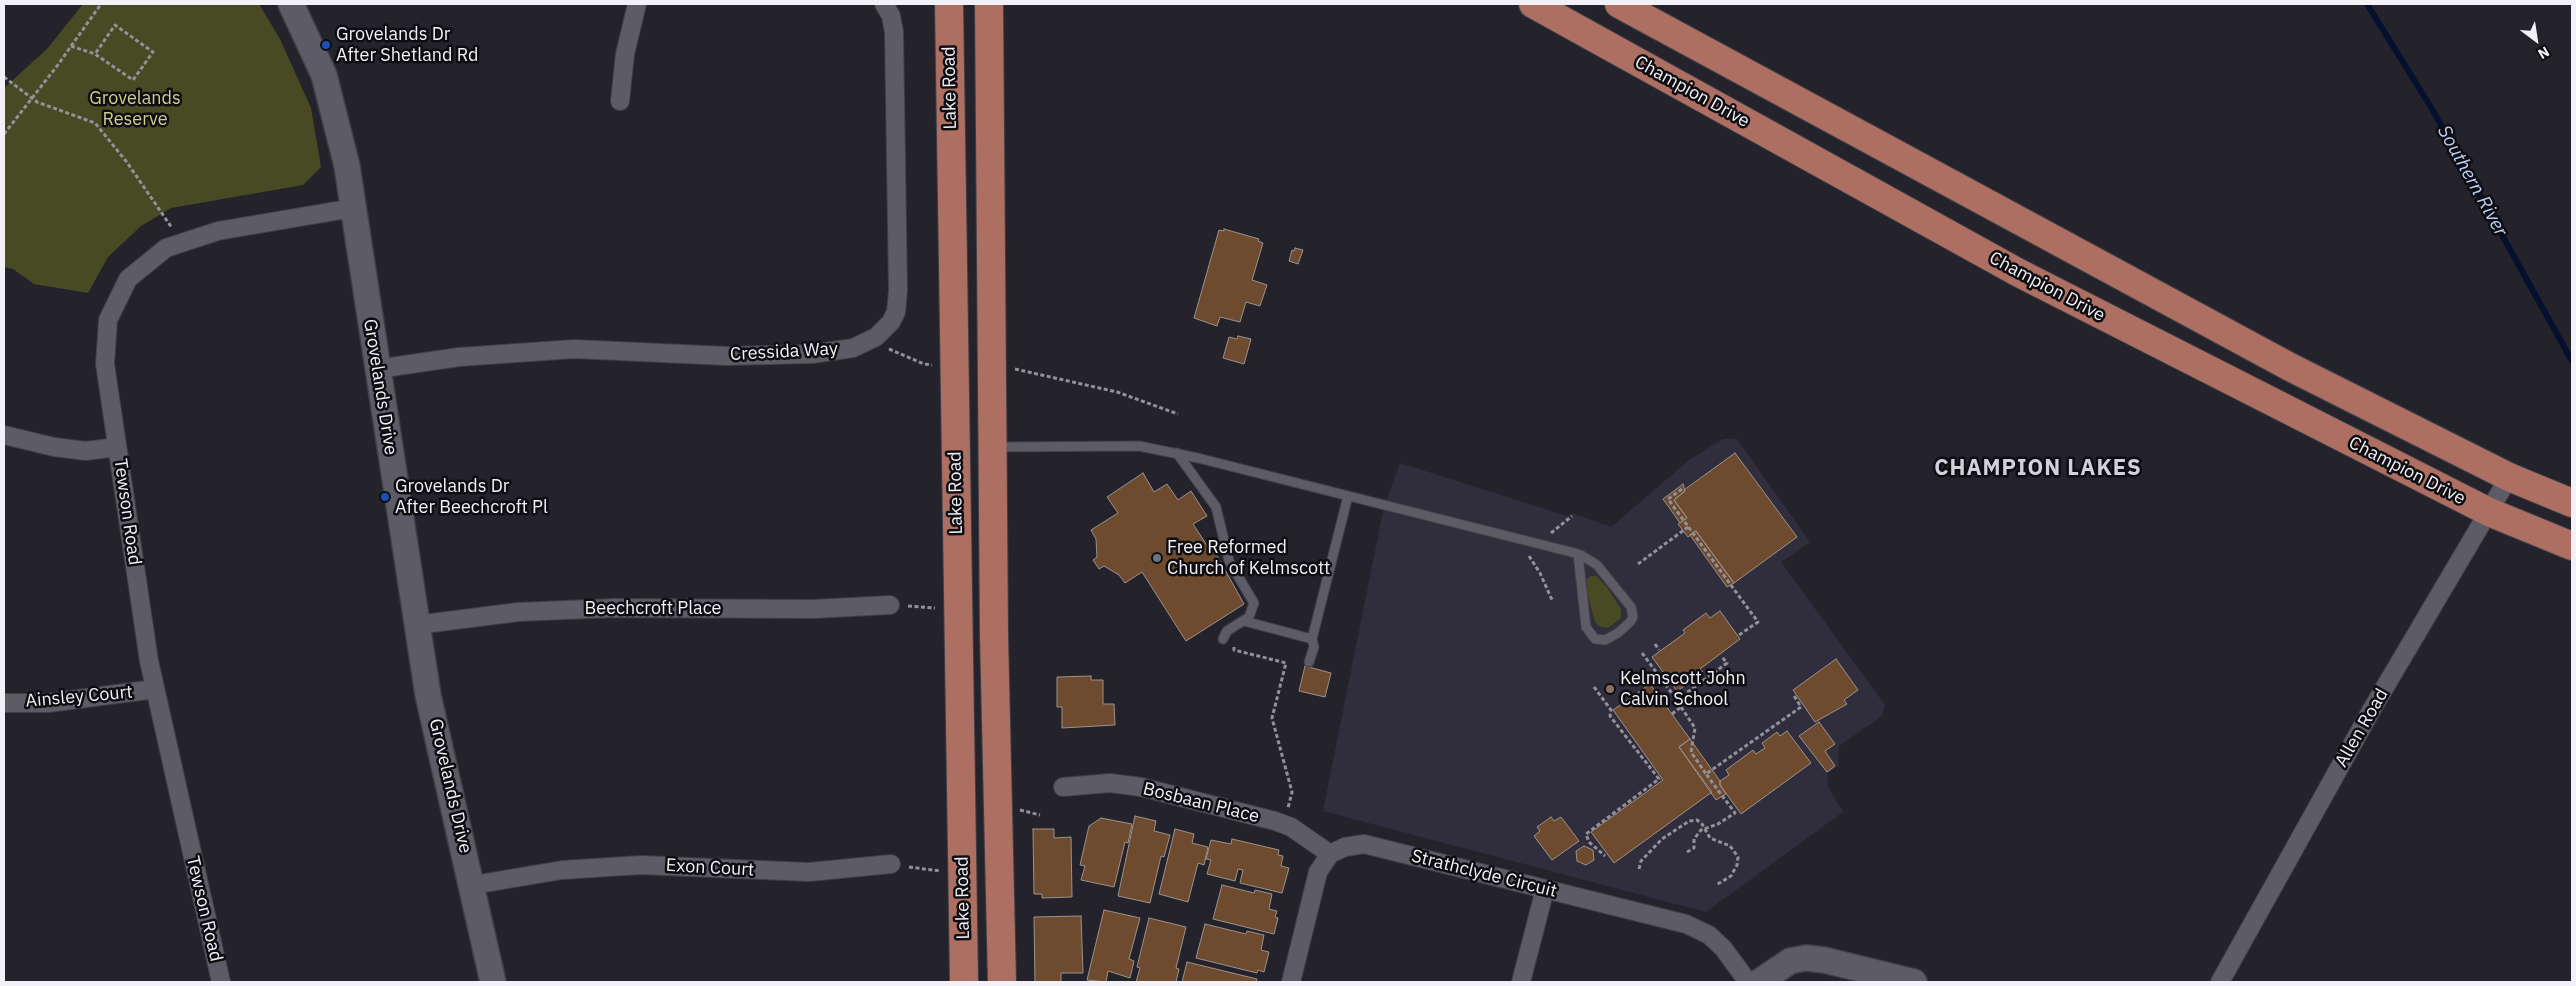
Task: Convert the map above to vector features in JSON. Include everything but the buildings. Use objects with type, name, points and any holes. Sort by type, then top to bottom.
[{"type":"main road","name":"Lake Road","points":[[950,4],[964,982]]},
{"type":"main road","name":"Lake Road","points":[[989,4],[994,635],[1002,982]]},
{"type":"main road","name":"Champion Drive","points":[[1533,4],[2019,273],[2489,512],[2572,546]]},
{"type":"main road","points":[[1618,4],[2281,362],[2509,477],[2572,503]]},
{"type":"main road","points":[[955,446],[993,447]]},
{"type":"street","name":"Grovelands Drive","points":[[291,4],[324,75],[343,148],[428,695],[473,885],[493,982]]},
{"type":"street","points":[[620,100],[625,54],[637,4]]},
{"type":"street","name":"Cressida Way","points":[[377,369],[459,357],[574,349],[727,356],[812,354],[853,348],[876,338],[891,322],[896,312],[898,291],[895,39],[891,16],[884,4]]},
{"type":"street","name":"Tewson Road","points":[[221,982],[155,689],[105,364],[108,320],[128,279],[166,248],[218,231],[353,208]]},
{"type":"street","points":[[4,435],[54,447],[86,451],[117,447]]},
{"type":"street","name":"Allen Road","points":[[2220,982],[2372,709],[2509,477]]},
{"type":"street","name":"Beechcroft Place","points":[[416,625],[518,612],[614,608],[813,609],[890,605]]},
{"type":"street","name":"Ainsley Court","points":[[4,703],[48,703],[155,689]]},
{"type":"street","name":"Bosbaan Place","points":[[1063,786],[1110,783],[1141,788],[1256,816],[1291,827],[1330,854]]},
{"type":"street","name":"Strathclyde Circuit","points":[[1330,854],[1346,847],[1364,844],[1686,924],[1709,935],[1723,948],[1748,982]]},
{"type":"street","points":[[1290,982],[1318,872],[1330,854]]},
{"type":"street","name":"Exon Court","points":[[473,885],[562,870],[641,865],[809,872],[891,864]]},
{"type":"street","points":[[1521,982],[1545,889]]},
{"type":"street","points":[[1759,982],[1790,961],[1806,958],[1824,960],[1914,982]]},
{"type":"lane","points":[[993,447],[1139,446],[1177,453],[1578,554],[1590,560],[1605,573],[1632,611],[1632,617],[1625,628],[1605,640],[1596,639],[1586,627],[1578,554]]},
{"type":"lane","points":[[1177,453],[1216,507],[1228,556],[1254,603],[1252,612],[1244,621],[1227,631],[1223,639]]},
{"type":"lane","points":[[1310,662],[1314,647],[1312,639],[1348,496]]},
{"type":"lane","points":[[1244,621],[1312,639]]},
{"type":"path","points":[[4,134],[101,4]]},
{"type":"path","points":[[71,46],[95,54],[133,80],[153,52],[115,25],[95,54]]},
{"type":"path","points":[[4,77],[32,98],[95,123],[126,161],[173,229]]},
{"type":"path","points":[[886,348],[924,364],[940,366]]},
{"type":"path","points":[[1015,369],[1117,392],[1178,414]]},
{"type":"path","points":[[1682,489],[1668,499],[1758,622],[1739,635]]},
{"type":"path","points":[[1546,538],[1572,516]]},
{"type":"path","points":[[1638,564],[1688,527]]},
{"type":"path","points":[[1525,550],[1540,573],[1552,600]]},
{"type":"path","points":[[890,605],[944,609]]},
{"type":"path","points":[[1235,644],[1234,650],[1286,663],[1272,718],[1292,792],[1286,816]]},
{"type":"path","points":[[1655,644],[1659,650]]},
{"type":"path","points":[[1642,653],[1696,728],[1691,752],[1735,813],[1718,824],[1705,828],[1695,837],[1694,848],[1687,852]]},
{"type":"path","points":[[1677,700],[1727,663],[1722,656]]},
{"type":"path","points":[[1594,687],[1611,710],[1610,716],[1659,779],[1586,834],[1589,842],[1605,856]]},
{"type":"path","points":[[1706,774],[1801,707],[1793,694]]},
{"type":"path","points":[[1672,714],[1682,708]]},
{"type":"path","points":[[1015,808],[1040,815]]},
{"type":"path","points":[[1639,869],[1641,862],[1653,848],[1681,825],[1698,820],[1710,838],[1730,846],[1738,857],[1738,865],[1731,876],[1716,885]]},
{"type":"path","points":[[891,864],[947,872]]},
{"type":"shaded area","name":"Kelmscott John Calvin School","points":[[1723,439],[1737,439],[1810,542],[1781,562],[1885,705],[1882,716],[1839,746],[1838,766],[1827,774],[1828,787],[1843,812],[1706,912],[1323,811],[1384,507],[1400,463],[1567,516],[1573,513],[1611,527],[1689,460]]},
{"type":"green space","name":"Grovelands Reserve","points":[[83,4],[259,4],[280,39],[311,108],[321,167],[303,185],[171,208],[141,226],[108,257],[88,293],[34,284],[13,269],[4,267],[4,88],[47,49]]},
{"type":"green space","points":[[1591,576],[1596,576],[1606,586],[1621,609],[1621,618],[1608,628],[1598,626],[1594,619],[1586,587],[1587,579]]},
{"type":"waterway","name":"Southern River","points":[[2367,4],[2432,109],[2572,361]]},
{"type":"place","name":"Grovelands Dr After Shetland Rd","points":[[326,45]]},
{"type":"place","name":"Grovelands Dr After Beechcroft Pl","points":[[385,497]]},
{"type":"place","name":"Free Reformed Church of Kelmscott","points":[[1157,558]]},
{"type":"place","name":"Kelmscott John Calvin School","points":[[1610,689]]},
{"type":"district","name":"CHAMPION LAKES","points":[[2038,469]]}]
